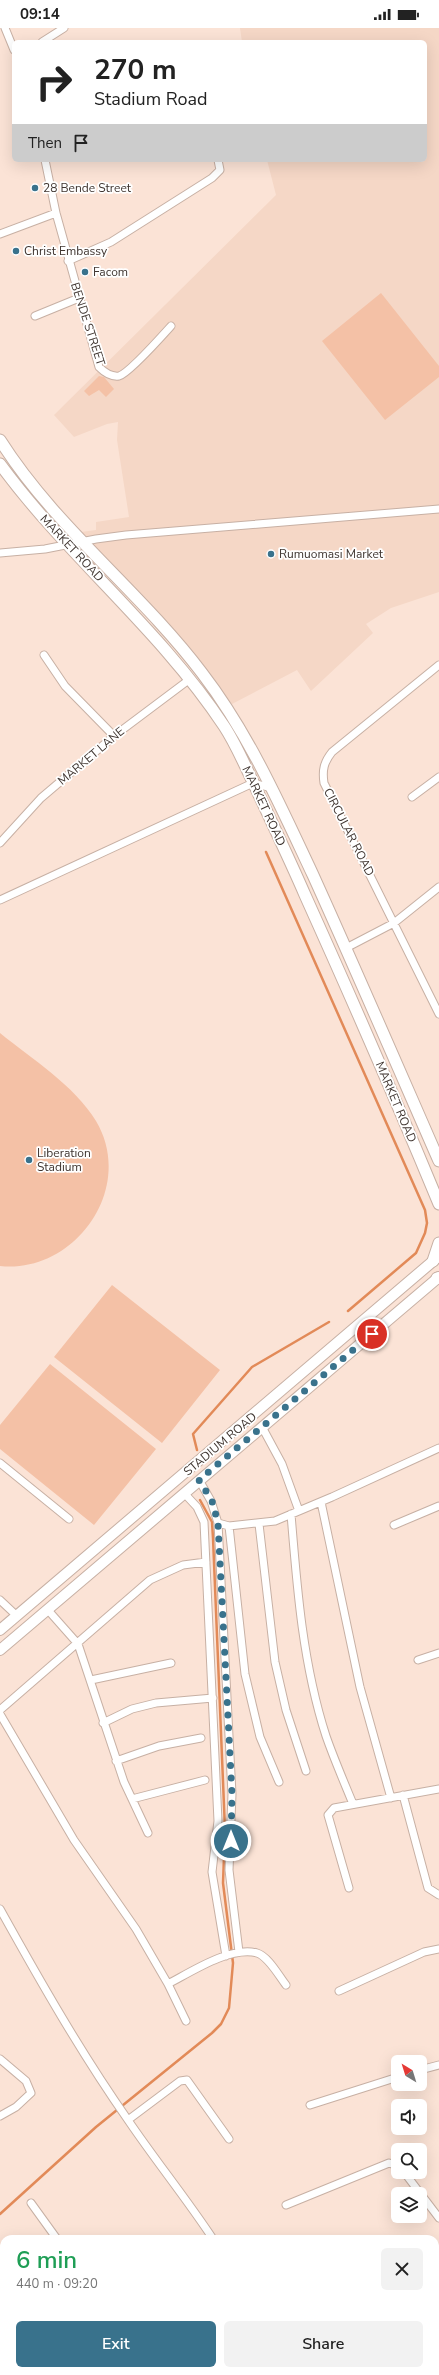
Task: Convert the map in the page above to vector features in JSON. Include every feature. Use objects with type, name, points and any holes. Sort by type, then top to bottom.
[{"type":"main road","name":"MARKET ROAD","points":[[0,440],[37,490],[82,541],[169,634],[202,673],[235,721],[272,788],[346,948],[439,1161]]},
{"type":"main road","name":"MARKET ROAD","points":[[0,464],[67,546],[112,591],[190,679],[225,727],[240,754],[275,826],[361,1019],[439,1204]]},
{"type":"main road","points":[[436,1258],[439,1243]]},
{"type":"main road","name":"STADIUM ROAD","points":[[0,1630],[436,1258]]},
{"type":"main road","name":"STADIUM ROAD","points":[[0,1650],[438,1278]]},
{"type":"street","points":[[5,28],[12,45]]},
{"type":"street","points":[[45,40],[64,28]]},
{"type":"street","name":"BENDE STREET","points":[[45,162],[68,261],[99,367],[104,372],[114,376],[125,372],[171,326]]},
{"type":"street","points":[[68,261],[111,242],[212,178],[220,170],[218,162]]},
{"type":"street","points":[[0,234],[56,213]]},
{"type":"street","points":[[35,316],[79,298]]},
{"type":"street","points":[[0,553],[67,546],[82,541],[126,535],[439,509]]},
{"type":"street","points":[[44,655],[65,686],[114,736]]},
{"type":"street","name":"CIRCULAR ROAD","points":[[439,665],[332,752],[326,761],[323,770],[324,782],[439,1014]]},
{"type":"street","name":"MARKET LANE","points":[[0,843],[41,798],[114,736],[190,679]]},
{"type":"street","points":[[412,797],[439,777]]},
{"type":"street","points":[[0,900],[253,783],[272,788]]},
{"type":"street","points":[[346,948],[394,923],[439,887]]},
{"type":"street","points":[[262,1427],[279,1457],[299,1511]]},
{"type":"street","points":[[218,1523],[229,1526],[260,1524],[291,1514],[439,1448]]},
{"type":"street","points":[[0,1463],[69,1519]]},
{"type":"street","points":[[199,1480],[212,1501],[218,1523],[232,1794],[229,1870],[239,1952]]},
{"type":"street","points":[[184,1493],[202,1516],[206,1562],[218,1821],[212,1872],[226,1956]]},
{"type":"street","points":[[320,1502],[360,1687],[391,1798]]},
{"type":"street","points":[[394,1525],[439,1506]]},
{"type":"street","points":[[291,1514],[301,1622],[312,1680],[326,1736],[353,1804]]},
{"type":"street","points":[[260,1524],[275,1662],[286,1710],[306,1771]]},
{"type":"street","points":[[229,1526],[245,1674],[260,1737],[279,1782]]},
{"type":"street","points":[[0,1710],[78,1644],[150,1580],[183,1564],[206,1562]]},
{"type":"street","points":[[0,1600],[17,1616]]},
{"type":"street","points":[[48,1609],[78,1644],[116,1760],[132,1799],[148,1832]]},
{"type":"street","points":[[418,1660],[439,1653]]},
{"type":"street","points":[[91,1680],[171,1663]]},
{"type":"street","points":[[103,1723],[132,1709],[156,1703],[213,1698]]},
{"type":"street","points":[[0,1714],[74,1840],[136,1929],[168,1984],[186,2021]]},
{"type":"street","points":[[116,1760],[159,1746],[201,1738]]},
{"type":"street","points":[[132,1799],[205,1780]]},
{"type":"street","points":[[349,1888],[328,1815],[334,1808],[439,1789]]},
{"type":"street","points":[[403,1795],[428,1888],[439,1895]]},
{"type":"street","points":[[0,1909],[33,1969],[126,2117],[186,2197],[210,2235]]},
{"type":"street","points":[[339,1991],[424,1952],[439,1949]]},
{"type":"street","points":[[168,1984],[226,1956],[239,1952],[258,1953],[266,1960],[286,1985]]},
{"type":"street","points":[[0,2059],[26,2081],[31,2093],[16,2107],[0,2116]]},
{"type":"street","points":[[427,2068],[439,2065]]},
{"type":"street","points":[[310,2105],[391,2079]]},
{"type":"street","points":[[126,2117],[180,2081],[187,2080],[229,2139]]},
{"type":"street","points":[[286,2205],[389,2163],[391,2164]]},
{"type":"street","points":[[409,2179],[439,2218]]},
{"type":"street","points":[[31,2203],[54,2235]]},
{"type":"shaded area","points":[[240,28],[439,28],[439,592],[391,608],[366,624],[373,633],[311,691],[297,670],[232,704],[173,630],[81,532],[96,530],[96,522],[129,517],[117,440],[118,422],[107,424],[74,437],[54,415],[276,195],[268,162],[427,162],[427,40],[242,40]]},
{"type":"shaded area","points":[[381,293],[439,366],[439,377],[385,420],[322,341]]},
{"type":"shaded area","points":[[99,376],[104,377],[114,389],[106,397],[99,390],[89,396],[84,391]]},
{"type":"shaded area","points":[[0,1033],[52,1073],[76,1096],[96,1121],[106,1147],[108,1173],[103,1198],[91,1222],[74,1241],[52,1256],[27,1265],[0,1266]]},
{"type":"shaded area","points":[[112,1285],[220,1370],[162,1443],[54,1357]]},
{"type":"shaded area","points":[[50,1364],[156,1449],[94,1525],[0,1449],[0,1425]]},
{"type":"waterway","points":[[266,852],[425,1210],[427,1223],[425,1233],[416,1253],[348,1311]]},
{"type":"waterway","points":[[197,1450],[193,1434],[252,1367],[329,1322]]},
{"type":"waterway","points":[[0,2214],[96,2127],[212,2033],[221,2024],[229,2008],[233,1963],[223,1883],[225,1830],[213,1538],[212,1522],[200,1500]]},
{"type":"place","name":"28 Bende Street","points":[[35,188]]},
{"type":"place","name":"Christ Embassy","points":[[16,251]]},
{"type":"place","name":"Facom","points":[[85,272]]},
{"type":"place","name":"Rumuomasi Market","points":[[271,554]]},
{"type":"place","name":"Liberation Stadium","points":[[29,1160]]},
{"type":"route","points":[[231,1841],[232,1794],[218,1523],[212,1501],[199,1480],[372,1334]]}]
